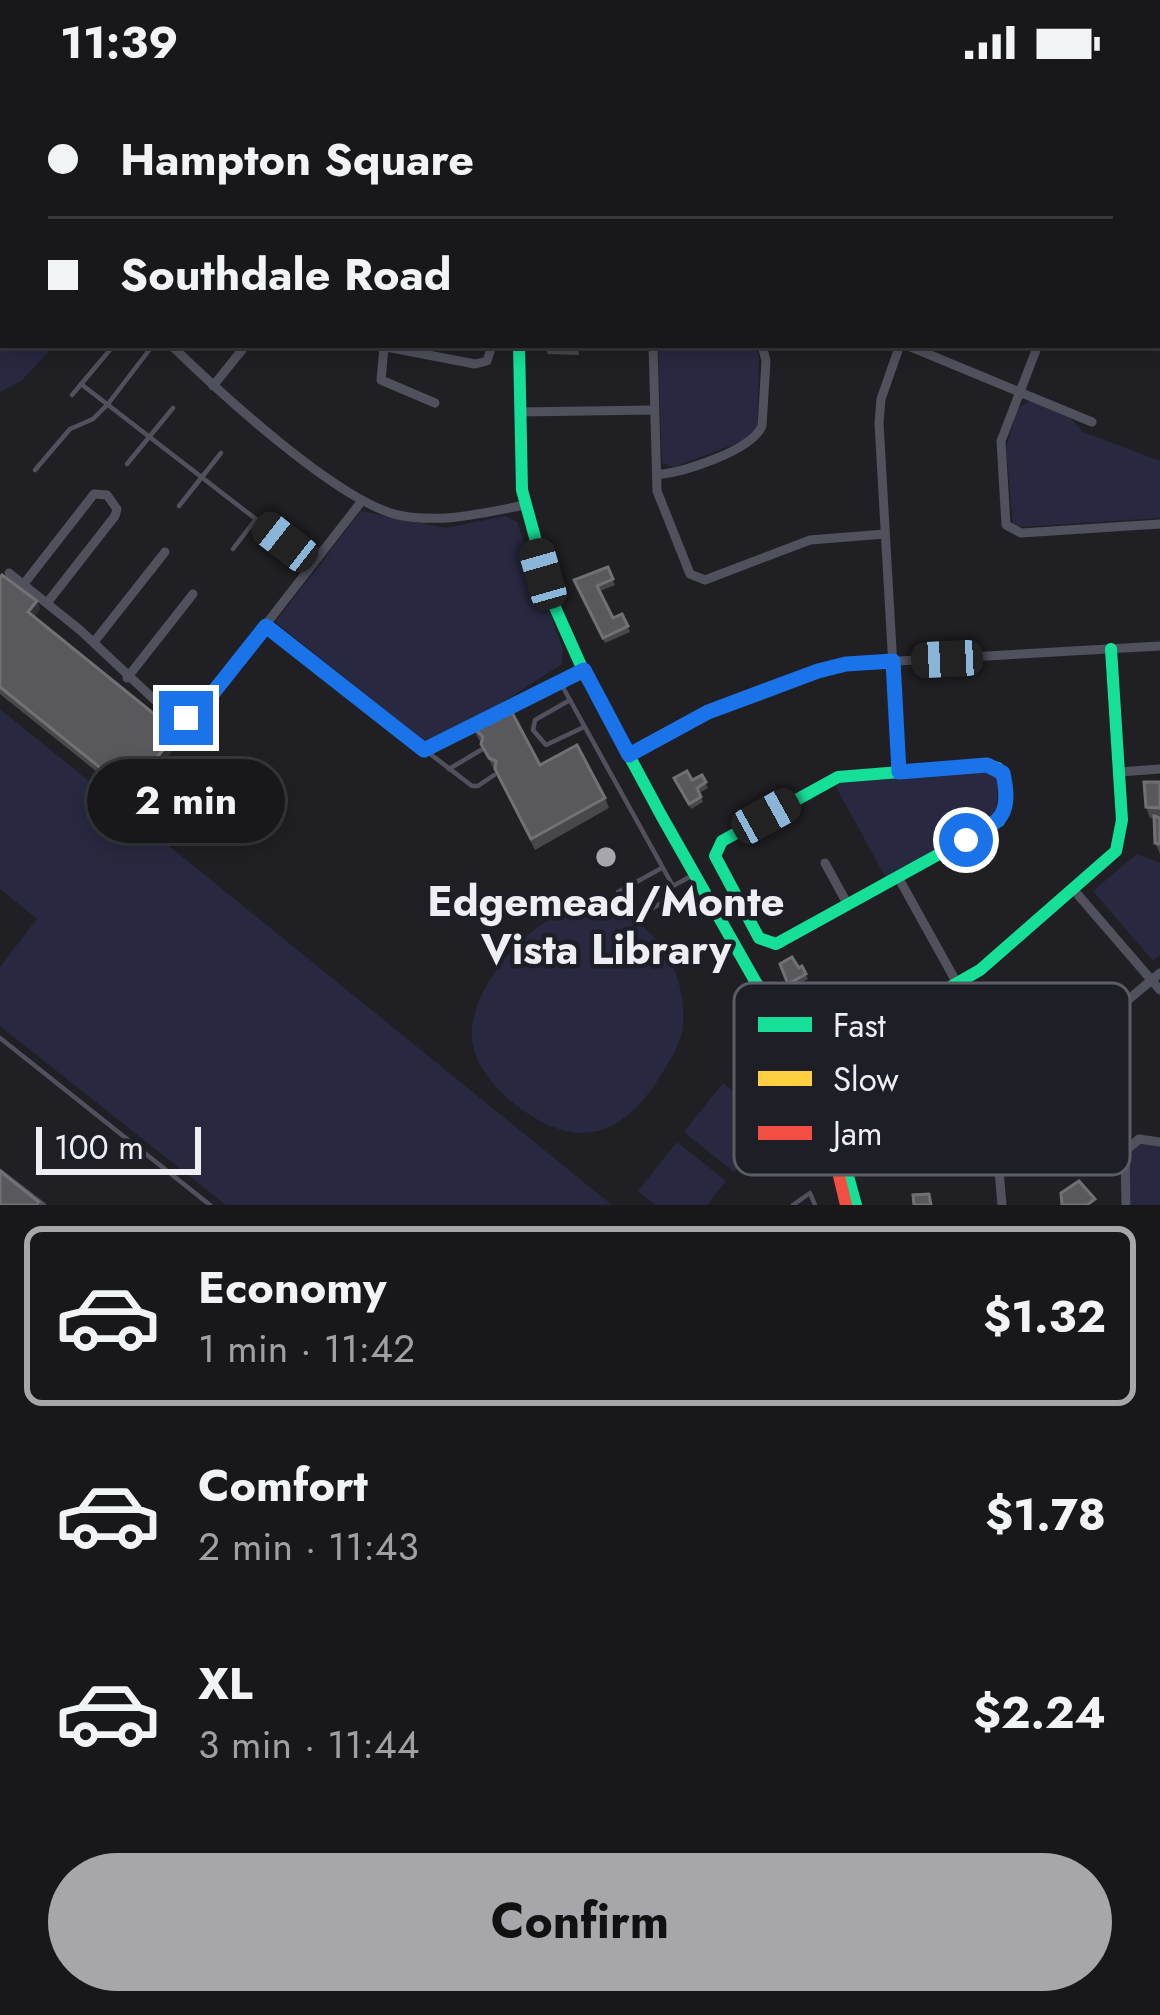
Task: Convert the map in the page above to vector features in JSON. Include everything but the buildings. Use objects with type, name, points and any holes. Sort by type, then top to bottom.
[{"type":"street","points":[[174,348],[213,386],[361,502],[397,515],[438,520],[525,505]]},
{"type":"street","points":[[213,386],[244,348]]},
{"type":"street","points":[[380,348],[381,380],[435,403]]},
{"type":"street","points":[[391,348],[476,364],[487,361],[490,348]]},
{"type":"street","points":[[518,348],[525,505],[543,574],[584,670],[755,983]]},
{"type":"street","points":[[653,348],[657,491],[687,570],[699,579],[811,540],[885,534]]},
{"type":"street","points":[[657,475],[739,448],[758,436],[766,361],[763,348]]},
{"type":"street","points":[[899,772],[881,399],[902,348]]},
{"type":"street","points":[[911,348],[1092,422]]},
{"type":"street","points":[[1037,348],[1001,441],[1004,520],[1009,528],[1021,532],[1160,524]]},
{"type":"street","points":[[519,412],[654,410]]},
{"type":"street","points":[[23,585],[94,494],[107,495],[117,508],[115,516],[47,603]]},
{"type":"street","points":[[9,573],[171,712],[191,716],[361,502]]},
{"type":"street","points":[[94,642],[165,552]]},
{"type":"street","points":[[128,678],[193,594]]},
{"type":"street","points":[[629,755],[708,712],[846,664],[1160,646]]},
{"type":"street","points":[[962,983],[1119,846],[1111,649]]},
{"type":"street","points":[[992,766],[1005,779],[1005,808],[999,821],[776,944],[766,943],[714,851],[735,833],[838,777],[899,772],[992,766]]},
{"type":"street","points":[[1119,772],[1160,769]]},
{"type":"street","points":[[825,863],[848,904]]},
{"type":"street","points":[[898,877],[956,983]]},
{"type":"street","points":[[1073,890],[1156,977],[1160,990]]},
{"type":"street","points":[[1130,999],[1156,977]]},
{"type":"street","points":[[1130,1146],[1138,1139],[1160,1142]]},
{"type":"street","points":[[839,1175],[846,1205]]},
{"type":"street","points":[[848,1175],[856,1205]]},
{"type":"street","points":[[999,1175],[1002,1205]]},
{"type":"street","points":[[1125,1175],[1126,1205]]},
{"type":"lane","points":[[72,395],[111,348]]},
{"type":"lane","points":[[35,470],[70,429],[92,419],[108,404],[151,348]]},
{"type":"lane","points":[[81,384],[314,565]]},
{"type":"lane","points":[[127,464],[173,408]]},
{"type":"lane","points":[[179,506],[220,453]]},
{"type":"lane","points":[[233,549],[255,519]]},
{"type":"lane","points":[[266,626],[475,787],[494,775]]},
{"type":"lane","points":[[499,715],[584,670]]},
{"type":"lane","points":[[560,682],[673,886],[670,898],[646,912]]},
{"type":"lane","points":[[570,700],[535,720],[533,730],[546,745],[584,727]]},
{"type":"lane","points":[[424,750],[478,725]]},
{"type":"lane","points":[[448,769],[481,750]]},
{"type":"lane","points":[[618,892],[662,868]]},
{"type":"lane","points":[[673,886],[693,875]]},
{"type":"lane","points":[[0,1037],[210,1205]]},
{"type":"lane","points":[[0,1171],[44,1205]]},
{"type":"lane","points":[[793,1205],[810,1193],[815,1205]]},
{"type":"shaded area","points":[[0,348],[52,348],[21,381],[0,392]]},
{"type":"shaded area","points":[[658,348],[756,348],[757,429],[751,438],[674,467],[662,463]]},
{"type":"shaded area","points":[[1030,401],[1070,418],[1083,432],[1160,461],[1160,518],[1013,524],[1006,447],[1018,408]]},
{"type":"shaded area","points":[[361,511],[446,528],[505,516],[517,522],[563,649],[562,664],[432,747],[275,622]]},
{"type":"shaded area","points":[[0,709],[612,1205],[226,1205],[0,1026],[0,967],[37,919],[0,889]]},
{"type":"shaded area","points":[[991,772],[998,777],[996,816],[886,878],[835,785],[853,780]]},
{"type":"shaded area","points":[[1137,854],[1160,863],[1160,955],[1153,961],[1093,891]]},
{"type":"shaded area","points":[[594,908],[633,920],[662,947],[679,984],[683,1026],[668,1064],[631,1112],[615,1124],[579,1133],[539,1120],[502,1092],[477,1059],[473,1023],[485,988],[522,941],[555,917]]},
{"type":"shaded area","points":[[723,1083],[734,1092],[734,1172],[684,1132]]},
{"type":"shaded area","points":[[677,1142],[726,1181],[707,1205],[656,1205],[638,1191]]},
{"type":"shaded area","points":[[1141,1143],[1160,1146],[1160,1205],[1131,1205],[1130,1150]]},
{"type":"traffic: fast","points":[[519,348],[522,490],[553,603],[583,670],[756,983]]},
{"type":"traffic: fast","points":[[957,983],[980,970],[1116,851],[1122,820],[1111,649]]},
{"type":"traffic: fast","points":[[987,765],[998,768],[1006,787],[999,821],[776,944],[759,938],[715,856],[722,841],[838,777],[987,765]]},
{"type":"traffic: fast","points":[[848,1175],[856,1205]]},
{"type":"traffic: jam","points":[[839,1175],[846,1205]]},
{"type":"place","name":"Edgemead/Monte Vista Library","points":[[606,857]]},
{"type":"route","points":[[186,718],[201,708],[266,626],[424,750],[584,670],[629,755],[708,712],[818,671],[893,661],[899,772],[987,765],[1003,773],[1002,818],[966,840]]}]
